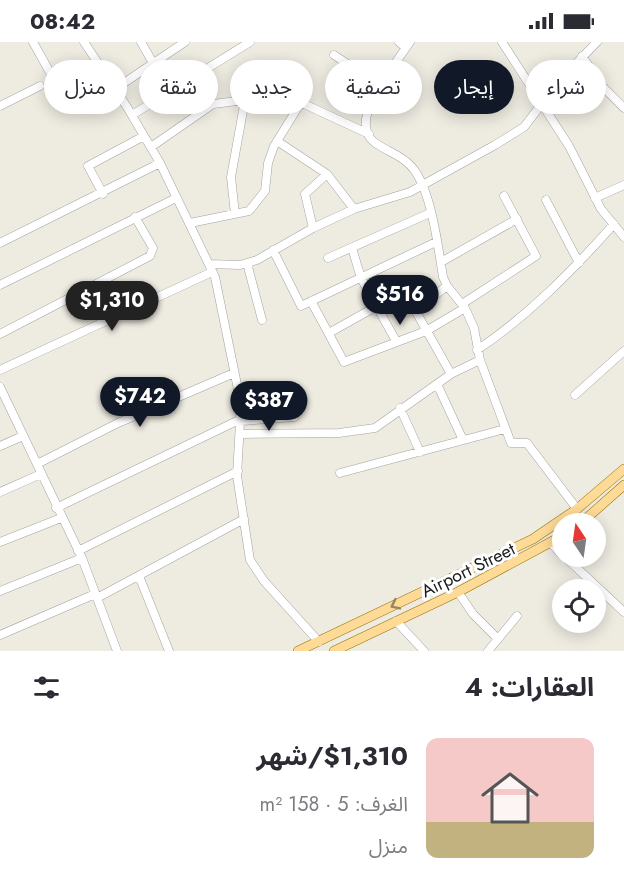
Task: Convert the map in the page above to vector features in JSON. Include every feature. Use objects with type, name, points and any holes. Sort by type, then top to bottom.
[{"type":"main road","name":"Airport Street","points":[[298,651],[518,546],[555,526],[624,469]]},
{"type":"main road","points":[[592,513],[624,485]]},
{"type":"main road","name":"Airport Street","points":[[335,651],[458,592],[551,543]]},
{"type":"main road","points":[[518,546],[519,552],[525,558]]},
{"type":"main road","points":[[498,555],[504,562],[505,568]]},
{"type":"street","points":[[33,42],[44,62]]},
{"type":"street","points":[[84,42],[96,60]]},
{"type":"street","points":[[141,42],[151,60]]},
{"type":"street","points":[[158,60],[185,42]]},
{"type":"street","points":[[132,115],[250,42]]},
{"type":"street","points":[[398,60],[408,45],[399,42]]},
{"type":"street","points":[[502,42],[526,78]]},
{"type":"street","points":[[579,60],[597,42]]},
{"type":"street","points":[[334,55],[342,60]]},
{"type":"street","points":[[582,56],[603,87],[624,108]]},
{"type":"street","points":[[0,106],[40,86]]},
{"type":"street","points":[[151,147],[213,104],[230,101]]},
{"type":"street","points":[[127,107],[160,163],[211,268],[234,373],[241,420],[238,498],[244,519],[250,560],[264,581],[319,642]]},
{"type":"street","points":[[313,110],[369,134]]},
{"type":"street","points":[[235,214],[231,177],[242,114]]},
{"type":"street","points":[[190,223],[249,212],[265,191],[268,164],[277,141],[294,114]]},
{"type":"street","points":[[367,114],[369,134],[373,141],[408,162],[423,185],[447,286],[463,306],[474,328],[480,360],[511,442],[527,443],[577,509]]},
{"type":"street","points":[[0,370],[211,268],[247,263],[354,209],[423,185],[524,127],[533,114]]},
{"type":"street","points":[[549,114],[595,198],[624,237]]},
{"type":"street","points":[[103,194],[88,166],[144,136]]},
{"type":"street","points":[[277,141],[327,174],[354,209]]},
{"type":"street","points":[[0,243],[103,194],[160,163]]},
{"type":"street","points":[[313,228],[305,194],[327,174]]},
{"type":"street","points":[[595,198],[624,185]]},
{"type":"street","points":[[311,301],[344,362],[426,331],[536,256],[504,196]]},
{"type":"street","points":[[0,285],[176,198]]},
{"type":"street","points":[[546,200],[579,263]]},
{"type":"street","points":[[328,258],[430,213]]},
{"type":"street","points":[[0,334],[150,256],[153,248],[135,217]]},
{"type":"street","points":[[441,262],[517,219]]},
{"type":"street","points":[[477,350],[505,331],[579,263],[614,224]]},
{"type":"street","points":[[273,250],[301,306],[436,242]]},
{"type":"street","points":[[351,248],[361,278],[396,341]]},
{"type":"street","points":[[247,263],[262,320]]},
{"type":"street","points":[[447,286],[415,310],[451,374]]},
{"type":"street","points":[[329,333],[377,306]]},
{"type":"street","points":[[575,395],[624,351]]},
{"type":"street","points":[[241,434],[360,431],[375,428],[400,408],[451,374],[480,360]]},
{"type":"street","points":[[37,465],[118,423],[234,373]]},
{"type":"street","points":[[437,384],[463,440]]},
{"type":"street","points":[[1,392],[80,555],[117,651]]},
{"type":"street","points":[[400,408],[420,452]]},
{"type":"street","points":[[56,508],[241,420],[294,417]]},
{"type":"street","points":[[340,473],[505,429]]},
{"type":"street","points":[[0,446],[23,436]]},
{"type":"street","points":[[0,591],[80,555],[238,471]]},
{"type":"street","points":[[0,492],[41,474]]},
{"type":"street","points":[[0,542],[61,518]]},
{"type":"street","points":[[0,635],[139,576],[244,519]]},
{"type":"street","points":[[575,567],[624,612]]},
{"type":"street","points":[[139,576],[169,651]]},
{"type":"street","points":[[458,592],[473,614],[497,638]]},
{"type":"street","points":[[488,651],[517,616]]},
{"type":"street","points":[[396,621],[424,651]]}]
